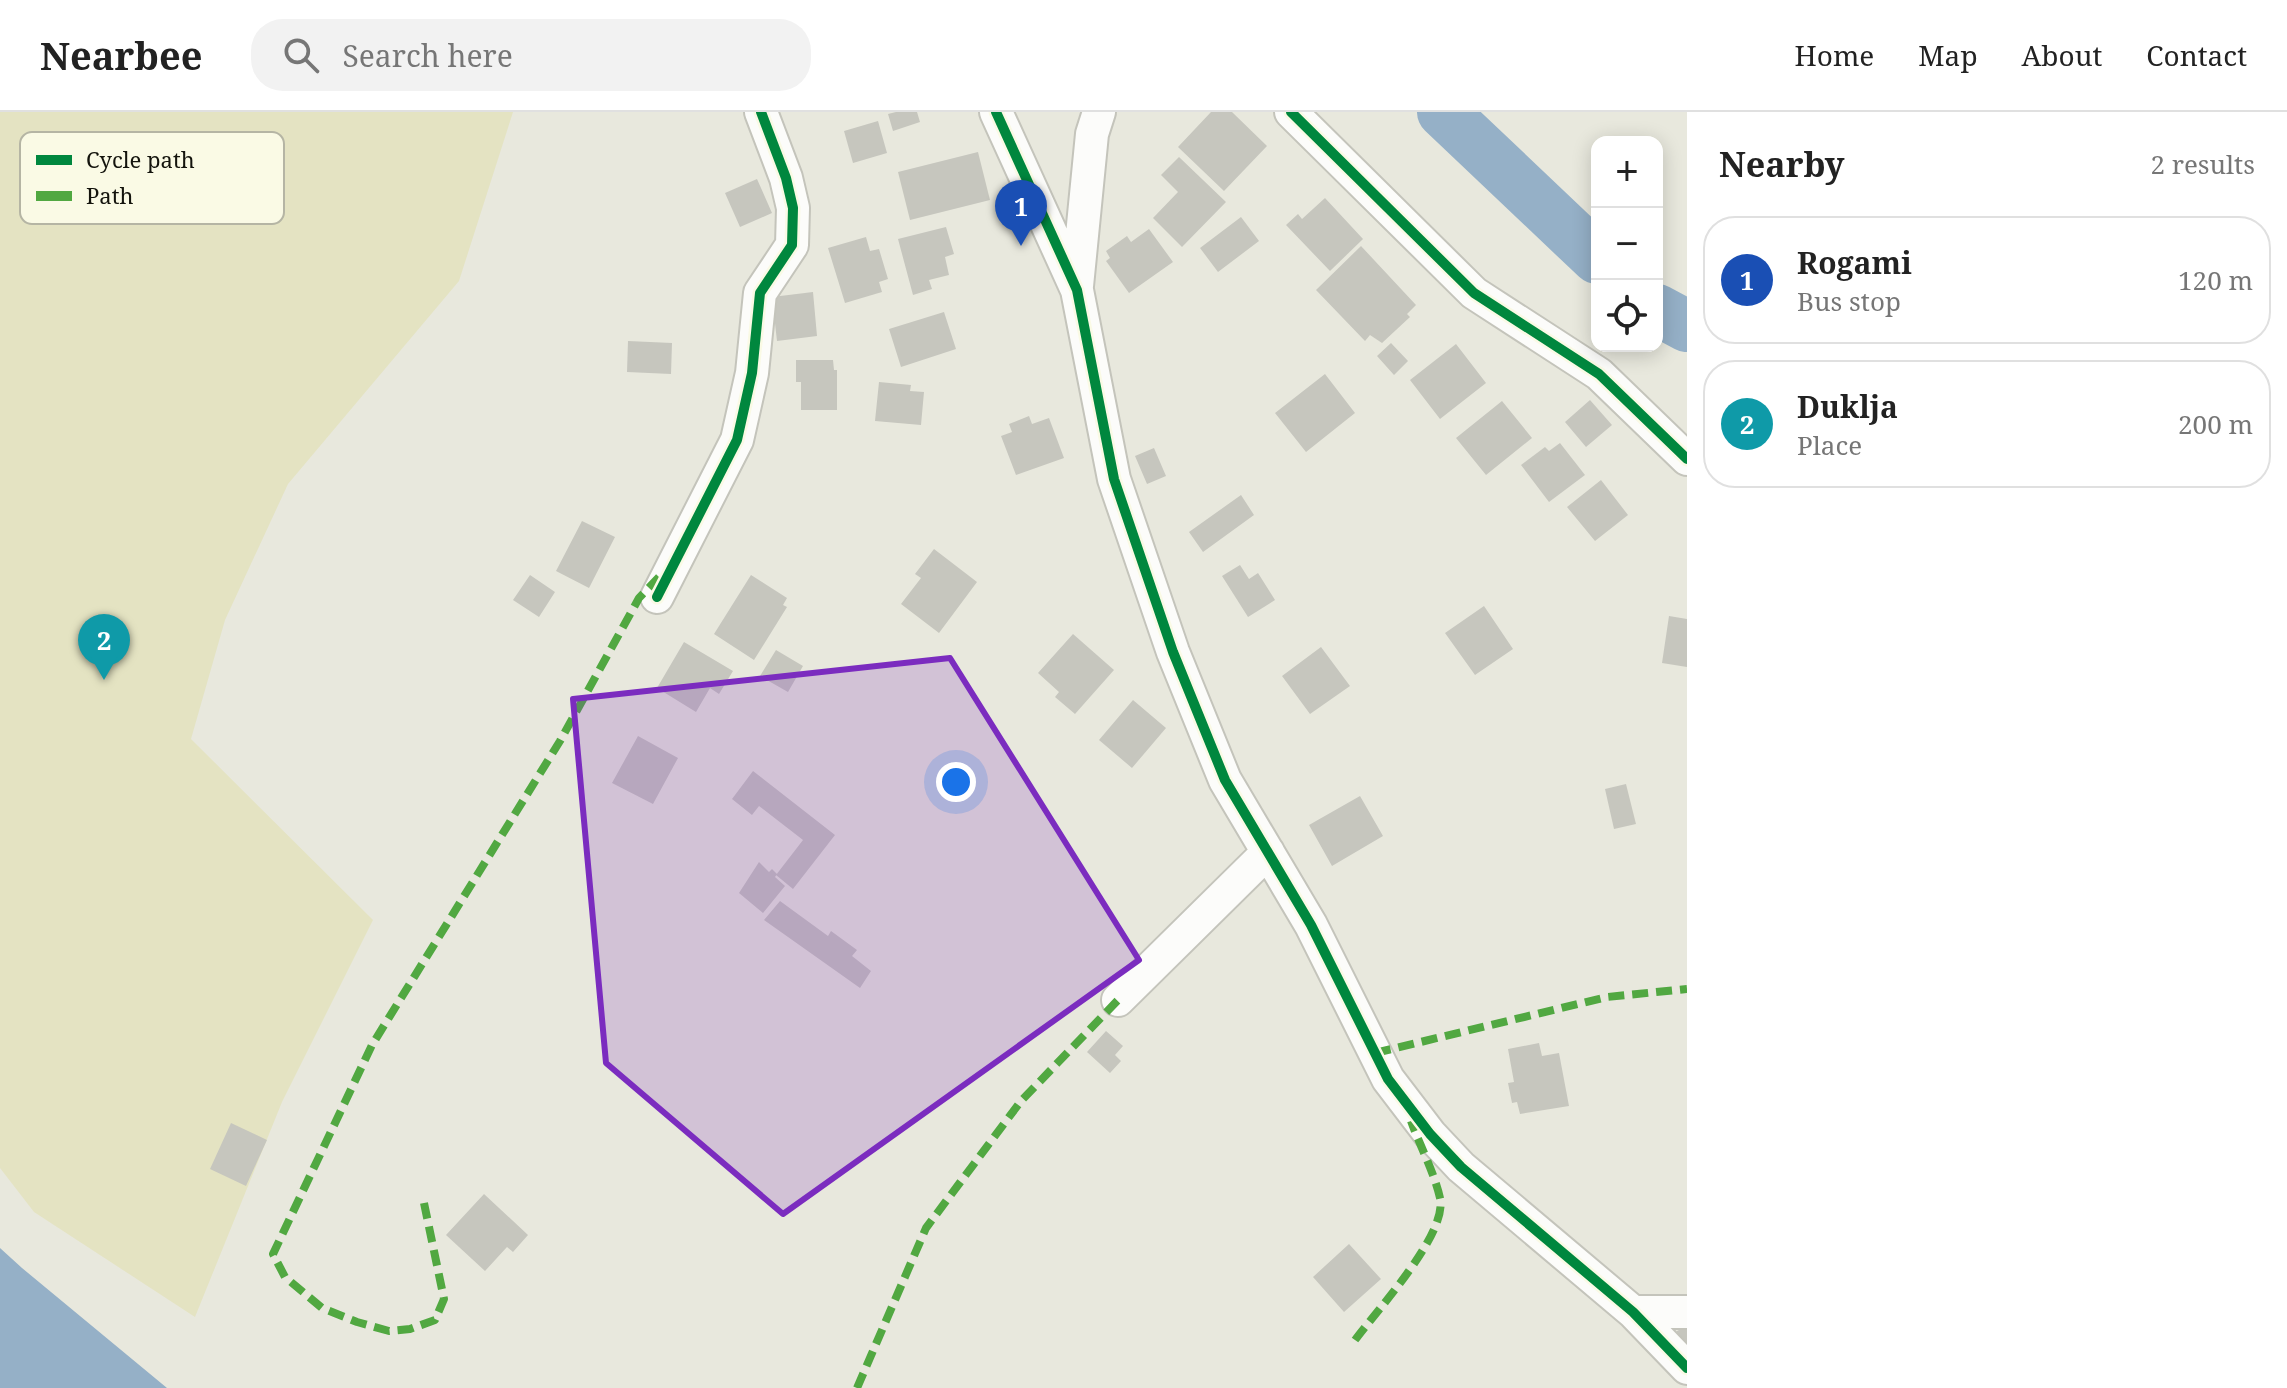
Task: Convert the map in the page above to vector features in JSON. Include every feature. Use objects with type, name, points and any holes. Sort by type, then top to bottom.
[{"type":"street","points":[[657,597],[737,440],[752,373],[760,293],[792,245],[793,208],[786,178],[761,112]]},
{"type":"street","points":[[996,112],[1077,290],[1119,494],[1173,652],[1225,780],[1325,951],[1388,1079],[1430,1134],[1461,1167],[1633,1312],[1687,1368]]},
{"type":"street","points":[[1077,290],[1092,134],[1099,112]]},
{"type":"street","points":[[1291,112],[1474,293],[1599,374],[1687,459]]},
{"type":"street","points":[[1118,1000],[1268,852]]},
{"type":"street","points":[[1633,1312],[1687,1312]]},
{"type":"highlighted area","points":[[950,658],[1139,960],[783,1214],[606,1063],[573,699]]},
{"type":"green space","points":[[0,112],[513,112],[459,281],[288,484],[225,620],[191,739],[373,920],[282,1102],[195,1317],[34,1212],[0,1168]]},
{"type":"water","points":[[0,1248],[22,1268],[167,1388],[0,1388]]},
{"type":"building","points":[[917,112],[920,122],[893,131],[888,114]]},
{"type":"building","points":[[1211,112],[1232,112],[1267,146],[1224,191],[1178,147]]},
{"type":"building","points":[[878,121],[887,153],[853,163],[844,131]]},
{"type":"building","points":[[978,152],[990,200],[910,220],[898,172]]},
{"type":"building","points":[[1179,157],[1226,202],[1182,247],[1153,218],[1178,192],[1161,175]]},
{"type":"building","points":[[757,179],[772,213],[740,227],[725,193]]},
{"type":"building","points":[[1325,198],[1363,239],[1330,271],[1286,225],[1298,214],[1302,219]]},
{"type":"building","points":[[1241,217],[1259,241],[1218,272],[1200,248]]},
{"type":"building","points":[[946,227],[954,254],[945,257],[949,275],[929,280],[932,289],[913,295],[898,239]]},
{"type":"building","points":[[1149,229],[1173,262],[1129,293],[1106,261],[1110,258],[1106,251],[1127,236],[1131,242]]},
{"type":"building","points":[[866,237],[870,251],[879,249],[888,279],[879,282],[882,292],[845,303],[828,248]]},
{"type":"building","points":[[1361,246],[1416,305],[1407,314],[1410,317],[1382,343],[1370,335],[1365,341],[1316,290]]},
{"type":"building","points":[[813,292],[817,336],[777,341],[772,297]]},
{"type":"building","points":[[944,312],[956,349],[901,367],[889,329]]},
{"type":"building","points":[[628,341],[672,343],[671,374],[627,372]]},
{"type":"building","points":[[1391,343],[1408,361],[1394,375],[1377,356]]},
{"type":"building","points":[[1456,344],[1486,383],[1440,419],[1410,380]]},
{"type":"building","points":[[796,360],[833,360],[834,370],[837,370],[837,410],[801,410],[801,382],[796,382]]},
{"type":"building","points":[[1325,374],[1355,413],[1306,452],[1275,413]]},
{"type":"building","points":[[879,382],[911,385],[910,391],[924,392],[921,425],[875,421]]},
{"type":"building","points":[[1590,400],[1612,425],[1586,447],[1565,422]]},
{"type":"building","points":[[1502,401],[1532,438],[1486,475],[1456,438]]},
{"type":"building","points":[[1029,416],[1032,424],[1049,418],[1064,458],[1016,475],[1001,436],[1012,432],[1009,424]]},
{"type":"building","points":[[1560,443],[1585,475],[1549,502],[1521,465],[1545,447],[1549,451]]},
{"type":"building","points":[[1154,448],[1166,476],[1147,484],[1135,456]]},
{"type":"building","points":[[1601,480],[1628,515],[1595,541],[1567,507]]},
{"type":"building","points":[[1241,495],[1254,515],[1203,552],[1189,532]]},
{"type":"building","points":[[582,521],[615,537],[589,588],[556,571]]},
{"type":"building","points":[[934,549],[977,582],[939,633],[901,604],[921,578],[915,574]]},
{"type":"building","points":[[1240,565],[1249,579],[1258,573],[1275,600],[1248,617],[1222,576]]},
{"type":"building","points":[[530,575],[555,592],[539,617],[513,600]]},
{"type":"building","points":[[751,575],[787,598],[783,605],[787,607],[754,660],[714,634]]},
{"type":"building","points":[[1484,606],[1513,649],[1475,675],[1445,633]]},
{"type":"building","points":[[1669,616],[1687,619],[1687,667],[1662,663]]},
{"type":"building","points":[[1073,634],[1114,670],[1075,714],[1055,697],[1059,692],[1038,673]]},
{"type":"building","points":[[684,642],[733,671],[719,694],[710,688],[696,712],[657,688]]},
{"type":"building","points":[[1321,647],[1350,686],[1310,714],[1282,676]]},
{"type":"building","points":[[776,650],[803,666],[788,692],[760,676]]},
{"type":"building","points":[[1133,700],[1166,728],[1132,768],[1099,740]]},
{"type":"building","points":[[638,736],[678,758],[653,804],[612,783]]},
{"type":"building","points":[[753,771],[835,835],[793,889],[776,875],[803,840],[759,806],[752,815],[732,799]]},
{"type":"building","points":[[1626,784],[1636,824],[1614,829],[1605,789]]},
{"type":"building","points":[[1360,796],[1383,836],[1332,866],[1309,825]]},
{"type":"building","points":[[759,862],[769,872],[772,869],[777,874],[775,877],[785,886],[763,913],[739,893]]},
{"type":"building","points":[[780,901],[828,936],[831,931],[857,950],[852,956],[871,971],[860,988],[764,920]]},
{"type":"building","points":[[1106,1031],[1123,1046],[1115,1055],[1121,1061],[1110,1073],[1087,1052]]},
{"type":"building","points":[[1539,1043],[1542,1056],[1559,1053],[1569,1106],[1520,1114],[1517,1102],[1512,1103],[1508,1083],[1514,1082],[1508,1049]]},
{"type":"building","points":[[231,1123],[267,1140],[246,1186],[210,1169]]},
{"type":"building","points":[[484,1194],[528,1235],[513,1252],[507,1247],[485,1271],[446,1235]]},
{"type":"building","points":[[1349,1244],[1381,1279],[1344,1312],[1313,1277]]},
{"type":"building","points":[[1687,1326],[1687,1352],[1675,1341],[1677,1331]]},
{"type":"waterway","points":[[1443,112],[1591,252]]},
{"type":"waterway","points":[[1663,313],[1687,326]]},
{"type":"marked path","points":[[424,1203],[444,1299],[435,1320],[410,1329],[389,1331],[322,1308],[285,1277],[273,1254],[372,1045],[560,741],[639,598],[659,577]]},
{"type":"marked path","points":[[1375,1053],[1607,997],[1687,989]]},
{"type":"marked path","points":[[857,1388],[926,1228],[1021,1101],[1118,1000]]},
{"type":"marked path","points":[[1355,1340],[1409,1271],[1440,1213],[1437,1188],[1411,1121]]},
{"type":"cycle path","points":[[657,597],[737,440],[752,373],[760,293],[792,245],[793,208],[786,178],[761,112]]},
{"type":"cycle path","points":[[996,112],[1077,290],[1114,479],[1173,652],[1225,780],[1311,925],[1388,1079],[1430,1134],[1461,1167],[1633,1312],[1687,1368]]},
{"type":"cycle path","points":[[1291,112],[1474,293],[1599,374],[1687,459]]},
{"type":"place","name":"Rogami","points":[[1021,246]]},
{"type":"place","name":"Duklja","points":[[104,680]]}]
